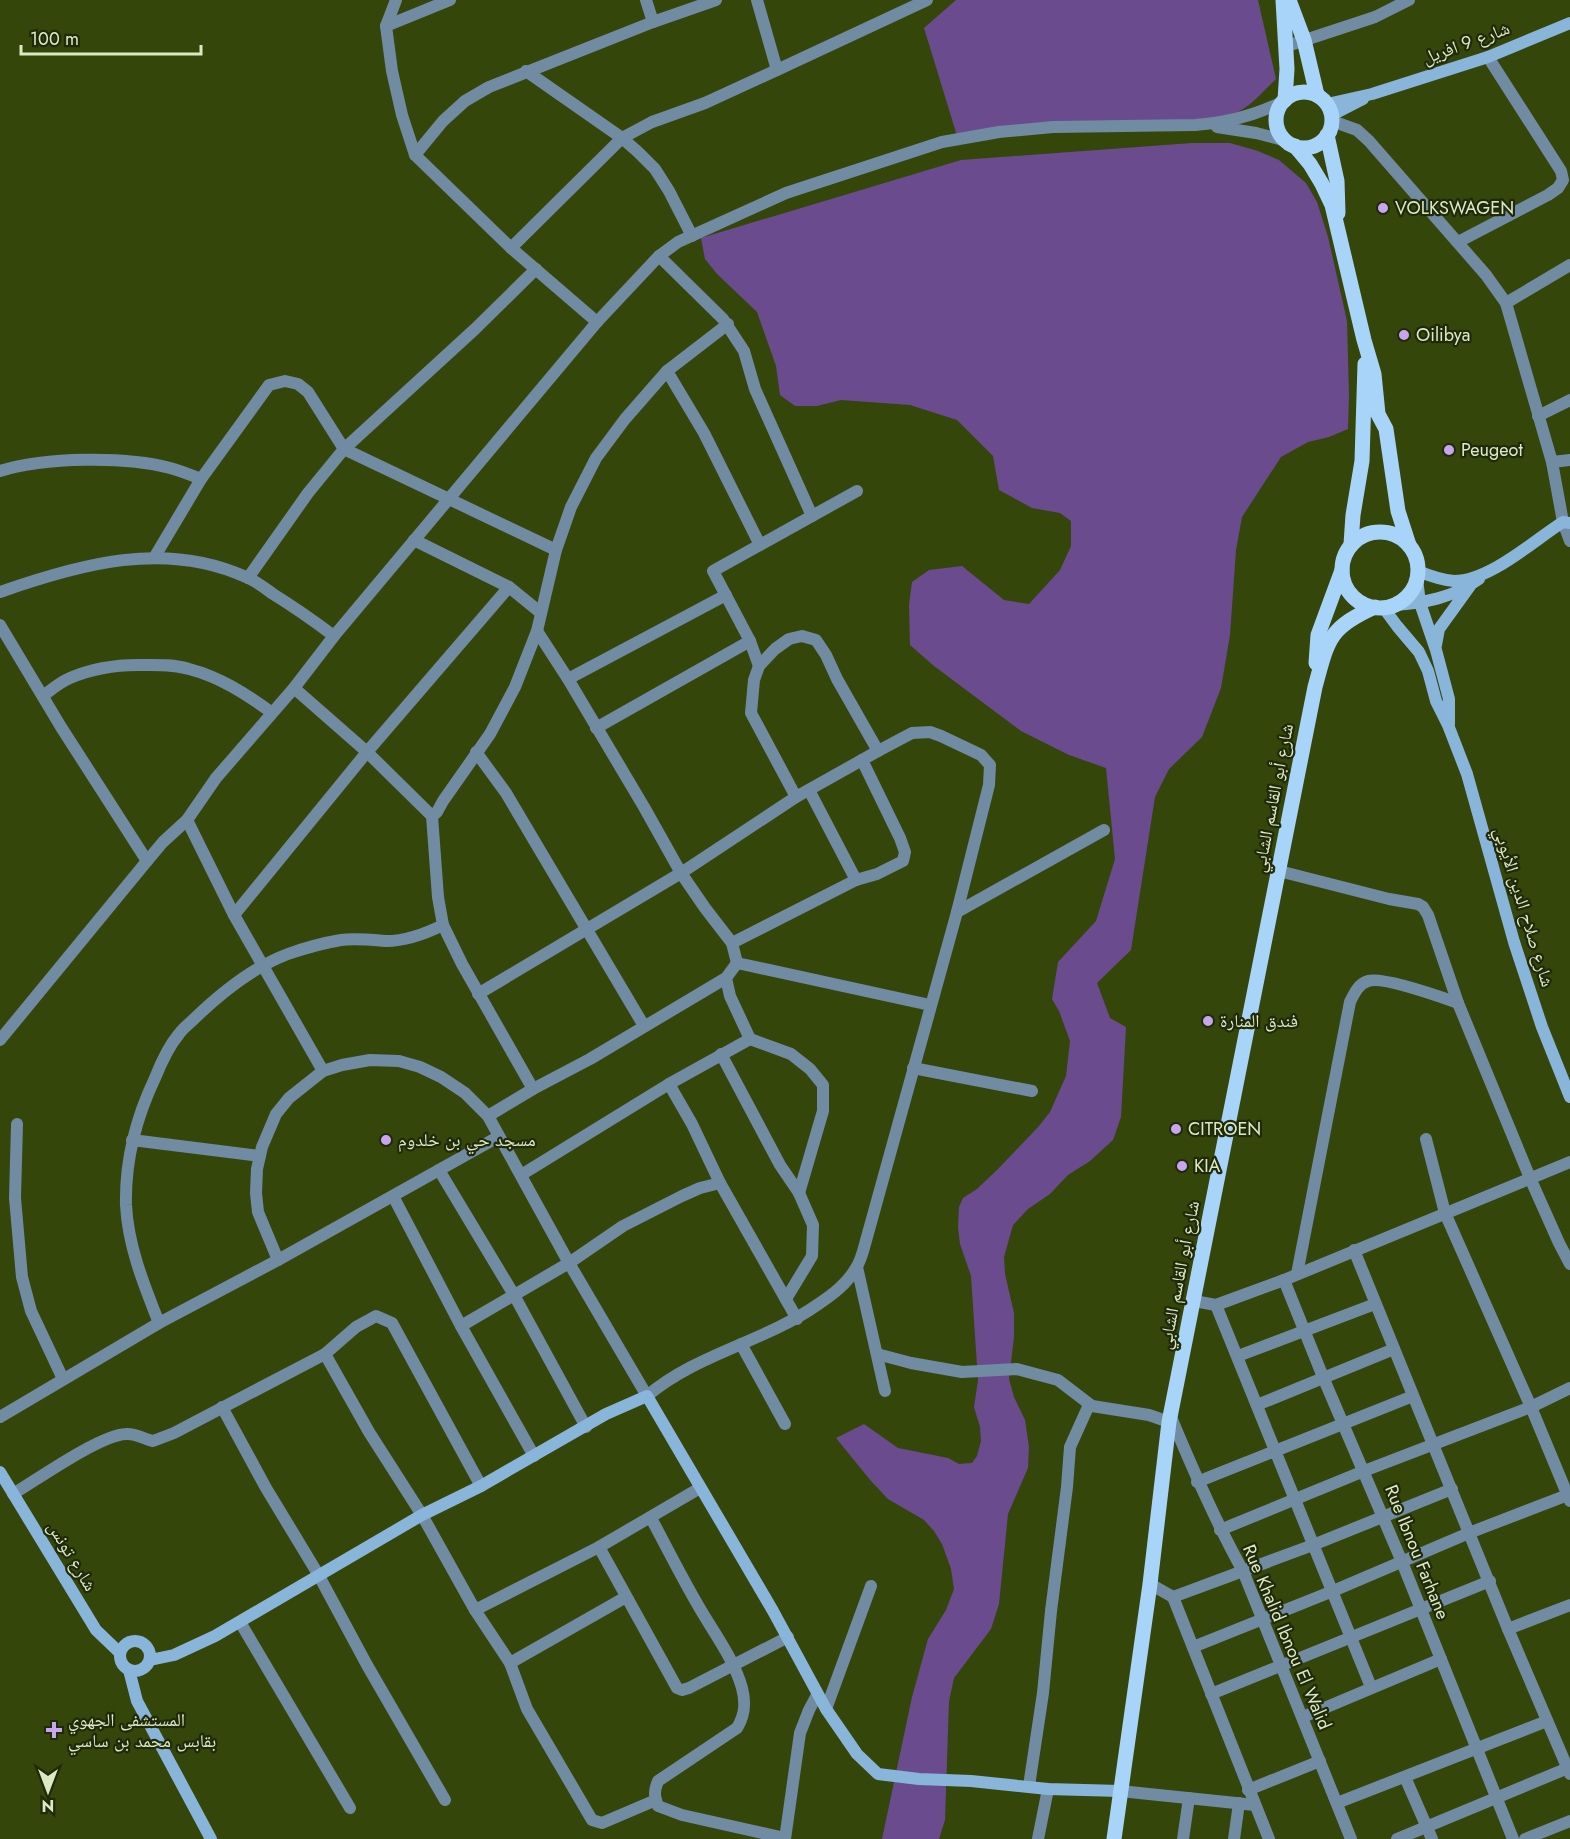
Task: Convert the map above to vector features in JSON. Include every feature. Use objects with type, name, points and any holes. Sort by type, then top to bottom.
[{"type":"main road","points":[[1283,0],[1287,69],[1284,101],[1276,118],[1277,127],[1281,135],[1310,164],[1332,205],[1374,374],[1378,414],[1386,429],[1398,511],[1417,561],[1417,575],[1408,595],[1384,607],[1366,605],[1351,595],[1343,579],[1342,561],[1351,544],[1359,537],[1369,533],[1391,533],[1409,545]]},
{"type":"main road","points":[[1289,0],[1327,114],[1337,181],[1338,228]]},
{"type":"main road","points":[[1284,101],[1290,96],[1304,92],[1327,114]]},
{"type":"main road","points":[[1291,143],[1304,147],[1321,142],[1327,114]]},
{"type":"main road","points":[[1362,461],[1364,340]]},
{"type":"main road","points":[[1351,544],[1353,515],[1362,461],[1370,429],[1378,414]]},
{"type":"main road","name":"شارع أبو القاسم الشابي","points":[[1315,687],[1318,635],[1342,570]]},
{"type":"main road","name":"شارع أبو القاسم الشابي","points":[[1114,1839],[1150,1584],[1170,1420],[1315,687],[1332,635],[1353,617],[1384,607]]},
{"type":"street","points":[[396,0],[386,26],[392,71],[402,116],[415,155],[511,248],[597,322]]},
{"type":"street","points":[[386,26],[450,0]]},
{"type":"street","points":[[646,0],[653,22]]},
{"type":"street","points":[[415,155],[443,121],[465,101],[489,87],[653,22],[716,0]]},
{"type":"street","points":[[758,0],[777,70]]},
{"type":"street","points":[[511,248],[621,138],[777,70],[927,0]]},
{"type":"street","points":[[1287,46],[1375,17],[1409,0]]},
{"type":"street","name":"شارع 9 افريل","points":[[1327,114],[1372,94],[1488,57],[1570,23]]},
{"type":"street","points":[[1458,242],[1548,195],[1558,188],[1563,180],[1561,171],[1488,57]]},
{"type":"street","points":[[526,71],[639,152],[655,169],[669,190],[692,236]]},
{"type":"street","points":[[0,1040],[163,842],[187,820],[216,778],[294,688],[334,636],[597,322],[659,256],[678,242],[786,193],[942,142],[999,132],[1053,127],[1217,123],[1262,112],[1284,101]]},
{"type":"street","points":[[1327,114],[1357,130],[1369,141],[1486,275],[1506,303],[1552,462],[1570,541]]},
{"type":"street","points":[[1195,125],[1256,133],[1291,143]]},
{"type":"street","points":[[659,256],[728,324],[744,351],[755,389],[812,516]]},
{"type":"street","points":[[1506,303],[1570,265]]},
{"type":"street","points":[[248,578],[308,493],[344,448],[476,329],[536,269]]},
{"type":"street","points":[[432,816],[490,734],[515,687],[537,631],[556,550],[571,507],[596,459],[625,419],[668,371],[728,324]]},
{"type":"street","points":[[668,371],[704,433],[760,545]]},
{"type":"street","points":[[154,558],[201,479],[268,385],[285,381],[298,384],[308,392],[344,448],[556,550]]},
{"type":"street","points":[[1538,416],[1570,400]]},
{"type":"street","points":[[0,471],[37,463],[101,460],[134,462],[169,468],[201,479]]},
{"type":"street","points":[[1552,462],[1570,460]]},
{"type":"street","points":[[759,666],[750,641],[713,571],[857,491]]},
{"type":"street","points":[[1384,607],[1420,603],[1447,596],[1471,585],[1567,523]]},
{"type":"street","points":[[414,540],[509,587],[541,613]]},
{"type":"street","points":[[0,592],[84,566],[154,558],[200,561],[248,578],[334,636]]},
{"type":"street","points":[[1417,575],[1455,581],[1475,578],[1492,570]]},
{"type":"street","name":"شارع صلاح الدين الأيوبي","points":[[1417,575],[1420,603],[1449,699],[1449,725]]},
{"type":"street","points":[[1436,650],[1436,639],[1440,629],[1471,585]]},
{"type":"street","points":[[234,915],[367,752],[509,587]]},
{"type":"street","points":[[568,678],[726,595]]},
{"type":"street","name":"شارع صلاح الدين الأيوبي","points":[[1384,607],[1419,652],[1428,671],[1436,701],[1449,725],[1467,774],[1514,942],[1542,1028],[1570,1097]]},
{"type":"street","points":[[0,625],[147,861]]},
{"type":"street","points":[[537,631],[568,678],[681,873],[705,909],[732,943],[737,963]]},
{"type":"street","points":[[796,797],[751,713],[754,681],[759,666],[775,649],[789,639],[802,636],[816,640],[878,751]]},
{"type":"street","points":[[596,728],[750,641]]},
{"type":"street","points":[[43,696],[69,678],[101,669],[126,665],[161,665],[188,668],[214,678],[239,690],[271,712]]},
{"type":"street","points":[[294,688],[367,752],[432,816],[438,897],[443,926],[478,994],[533,1089]]},
{"type":"street","points":[[150,1660],[192,1648],[422,1515],[481,1486],[606,1414],[647,1396],[663,1382],[714,1356],[797,1319],[836,1292],[857,1267],[879,1195],[957,912],[989,785],[990,765],[981,755],[930,732],[912,733],[796,797],[681,873],[478,994]]},
{"type":"street","points":[[476,752],[506,792],[644,1026]]},
{"type":"street","points":[[732,943],[855,880],[877,874],[903,861],[905,852],[900,838],[861,760]]},
{"type":"street","points":[[809,790],[855,880]]},
{"type":"street","points":[[187,820],[234,915],[323,1071]]},
{"type":"street","points":[[957,912],[1104,830]]},
{"type":"street","points":[[1279,871],[1423,906],[1458,1003],[1530,1178],[1570,1264]]},
{"type":"street","points":[[159,1323],[134,1256],[129,1233],[126,1206],[129,1157],[145,1098],[163,1060],[179,1034],[233,985],[286,955],[342,940],[388,941],[427,933],[443,926]]},
{"type":"street","points":[[737,963],[930,1005]]},
{"type":"street","points":[[488,1116],[590,1059],[726,978],[737,963]]},
{"type":"street","points":[[726,978],[730,996],[750,1039],[791,1054],[810,1069],[823,1085],[823,1111],[799,1193]]},
{"type":"street","points":[[1297,1274],[1350,1002],[1357,988],[1368,981],[1383,981],[1458,1003]]},
{"type":"street","points":[[521,1175],[669,1084],[750,1039]]},
{"type":"street","points":[[722,1054],[780,1165],[799,1193],[813,1225],[812,1257],[786,1299]]},
{"type":"street","points":[[278,1260],[258,1212],[256,1193],[260,1156],[270,1125],[289,1098],[323,1071],[370,1060],[399,1061],[441,1077],[465,1093],[488,1116],[568,1263],[788,1637],[817,1695],[857,1754],[878,1774],[1048,1789],[1120,1791],[1255,1804]]},
{"type":"street","points":[[913,1068],[1032,1091]]},
{"type":"street","points":[[669,1084],[692,1124],[720,1183],[797,1319]]},
{"type":"street","points":[[17,1124],[15,1198],[22,1277],[31,1311],[63,1379]]},
{"type":"street","points":[[0,1417],[159,1323],[278,1260],[498,1137]]},
{"type":"street","points":[[1193,1647],[1469,1533],[1569,1496],[1445,1213],[1426,1139]]},
{"type":"street","points":[[132,1140],[260,1156]]},
{"type":"street","points":[[1194,1301],[1216,1305],[1284,1280],[1570,1162]]},
{"type":"street","points":[[439,1170],[514,1295],[586,1427]]},
{"type":"street","points":[[461,1326],[568,1263],[623,1226],[682,1196],[720,1183]]},
{"type":"street","points":[[393,1196],[461,1326],[534,1456]]},
{"type":"street","points":[[1354,1250],[1508,1629],[1569,1771],[1397,1839]]},
{"type":"street","points":[[857,1267],[885,1391]]},
{"type":"street","name":"Rue Ibnou Farhane","points":[[1284,1280],[1402,1562],[1513,1839]]},
{"type":"street","points":[[1238,1356],[1375,1304]]},
{"type":"street","points":[[1216,1305],[1371,1687]]},
{"type":"street","points":[[13,1494],[96,1444],[116,1435],[137,1434],[153,1441],[174,1433],[325,1353],[356,1327],[376,1316],[392,1323],[481,1486]]},
{"type":"street","points":[[741,1344],[785,1424]]},
{"type":"street","points":[[1257,1405],[1394,1349]]},
{"type":"street","points":[[325,1353],[369,1432],[422,1515],[476,1610],[510,1663],[527,1709],[592,1820],[602,1824],[656,1800]]},
{"type":"street","points":[[876,1354],[962,1372],[1017,1369],[1058,1380],[1092,1406],[1170,1420]]},
{"type":"street","points":[[1220,1530],[1364,1470],[1531,1407],[1570,1388]]},
{"type":"street","points":[[1197,1482],[1413,1396]]},
{"type":"street","points":[[1029,1786],[1043,1693],[1070,1447],[1088,1407],[1092,1406]]},
{"type":"street","points":[[222,1407],[266,1488],[318,1574],[367,1665],[446,1800]]},
{"type":"street","name":"Rue Khalid Ibnou El Walid","points":[[1170,1420],[1220,1530],[1243,1571],[1351,1839]]},
{"type":"street","name":"شارع تونس","points":[[0,1472],[96,1630],[120,1653]]},
{"type":"street","points":[[476,1610],[599,1547],[700,1488]]},
{"type":"street","points":[[1173,1597],[1313,1545],[1452,1489]]},
{"type":"street","points":[[651,1518],[734,1666],[745,1705],[743,1718],[737,1728],[658,1781],[654,1789],[658,1806],[682,1815],[785,1839],[800,1733],[808,1710],[817,1695]]},
{"type":"street","points":[[599,1547],[677,1688],[682,1690],[689,1688],[788,1637]]},
{"type":"street","points":[[1211,1694],[1490,1581]]},
{"type":"street","points":[[1150,1584],[1173,1597],[1269,1839]]},
{"type":"street","points":[[826,1710],[871,1586]]},
{"type":"street","points":[[510,1663],[626,1597]]},
{"type":"street","points":[[1508,1629],[1570,1605]]},
{"type":"street","points":[[240,1622],[350,1808]]},
{"type":"street","points":[[129,1670],[139,1671],[150,1660],[148,1648],[138,1641],[126,1644],[122,1648],[121,1663],[129,1670],[137,1701],[211,1839]]},
{"type":"street","points":[[1303,1717],[1441,1659]]},
{"type":"street","points":[[1337,1803],[1547,1721]]},
{"type":"street","points":[[1248,1790],[1320,1761]]},
{"type":"street","points":[[1404,1777],[1432,1839]]},
{"type":"street","points":[[1038,1839],[1048,1789]]},
{"type":"street","points":[[1183,1839],[1189,1798]]},
{"type":"street","points":[[1234,1839],[1239,1803]]},
{"type":"street","points":[[1525,1839],[1570,1821]]},
{"type":"shaded area","points":[[956,0],[1258,0],[1276,79],[1255,100],[1242,109],[1215,120],[958,139],[924,28]]},
{"type":"shaded area","points":[[1192,143],[1230,143],[1279,160],[1306,183],[1317,202],[1328,237],[1347,321],[1348,429],[1308,442],[1281,457],[1242,517],[1236,550],[1230,635],[1221,688],[1202,737],[1169,769],[1155,797],[1131,950],[1097,983],[1110,1018],[1126,1027],[1121,1117],[1113,1140],[1090,1161],[1068,1175],[1050,1194],[1028,1209],[1013,1225],[1004,1257],[1005,1274],[1014,1313],[1014,1337],[1009,1379],[1014,1397],[1025,1420],[1029,1447],[1028,1468],[1008,1514],[999,1604],[991,1629],[954,1678],[949,1701],[945,1820],[939,1839],[882,1839],[912,1697],[928,1639],[946,1610],[954,1589],[951,1569],[942,1544],[934,1531],[924,1520],[888,1499],[836,1438],[864,1424],[898,1448],[948,1458],[959,1464],[972,1463],[977,1456],[981,1441],[980,1427],[974,1407],[978,1380],[971,1276],[960,1244],[959,1207],[963,1198],[977,1189],[1039,1126],[1050,1112],[1066,1076],[1070,1041],[1052,999],[1058,962],[1096,921],[1115,859],[1106,768],[1069,755],[1021,731],[934,666],[910,645],[909,605],[912,582],[929,570],[962,566],[1004,600],[1029,604],[1060,570],[1071,546],[1071,521],[1060,513],[1032,508],[999,490],[993,456],[957,420],[910,405],[841,400],[817,406],[795,406],[780,395],[776,366],[757,312],[717,274],[705,259],[701,238],[961,160]]},
{"type":"place","name":"VOLKSWAGEN","points":[[1383,208]]},
{"type":"place","name":"Oilibya","points":[[1404,335]]},
{"type":"place","name":"Peugeot","points":[[1449,450]]},
{"type":"place","name":"فندق المنارة","points":[[1208,1021]]},
{"type":"place","name":"CITROEN","points":[[1176,1129]]},
{"type":"place","name":"مسجد حي بن خلدوم","points":[[386,1140]]},
{"type":"place","name":"KIA","points":[[1182,1166]]},
{"type":"place","name":"المستشفى الجهوي بقابس محمد بن ساسي","points":[[54,1730]]}]
